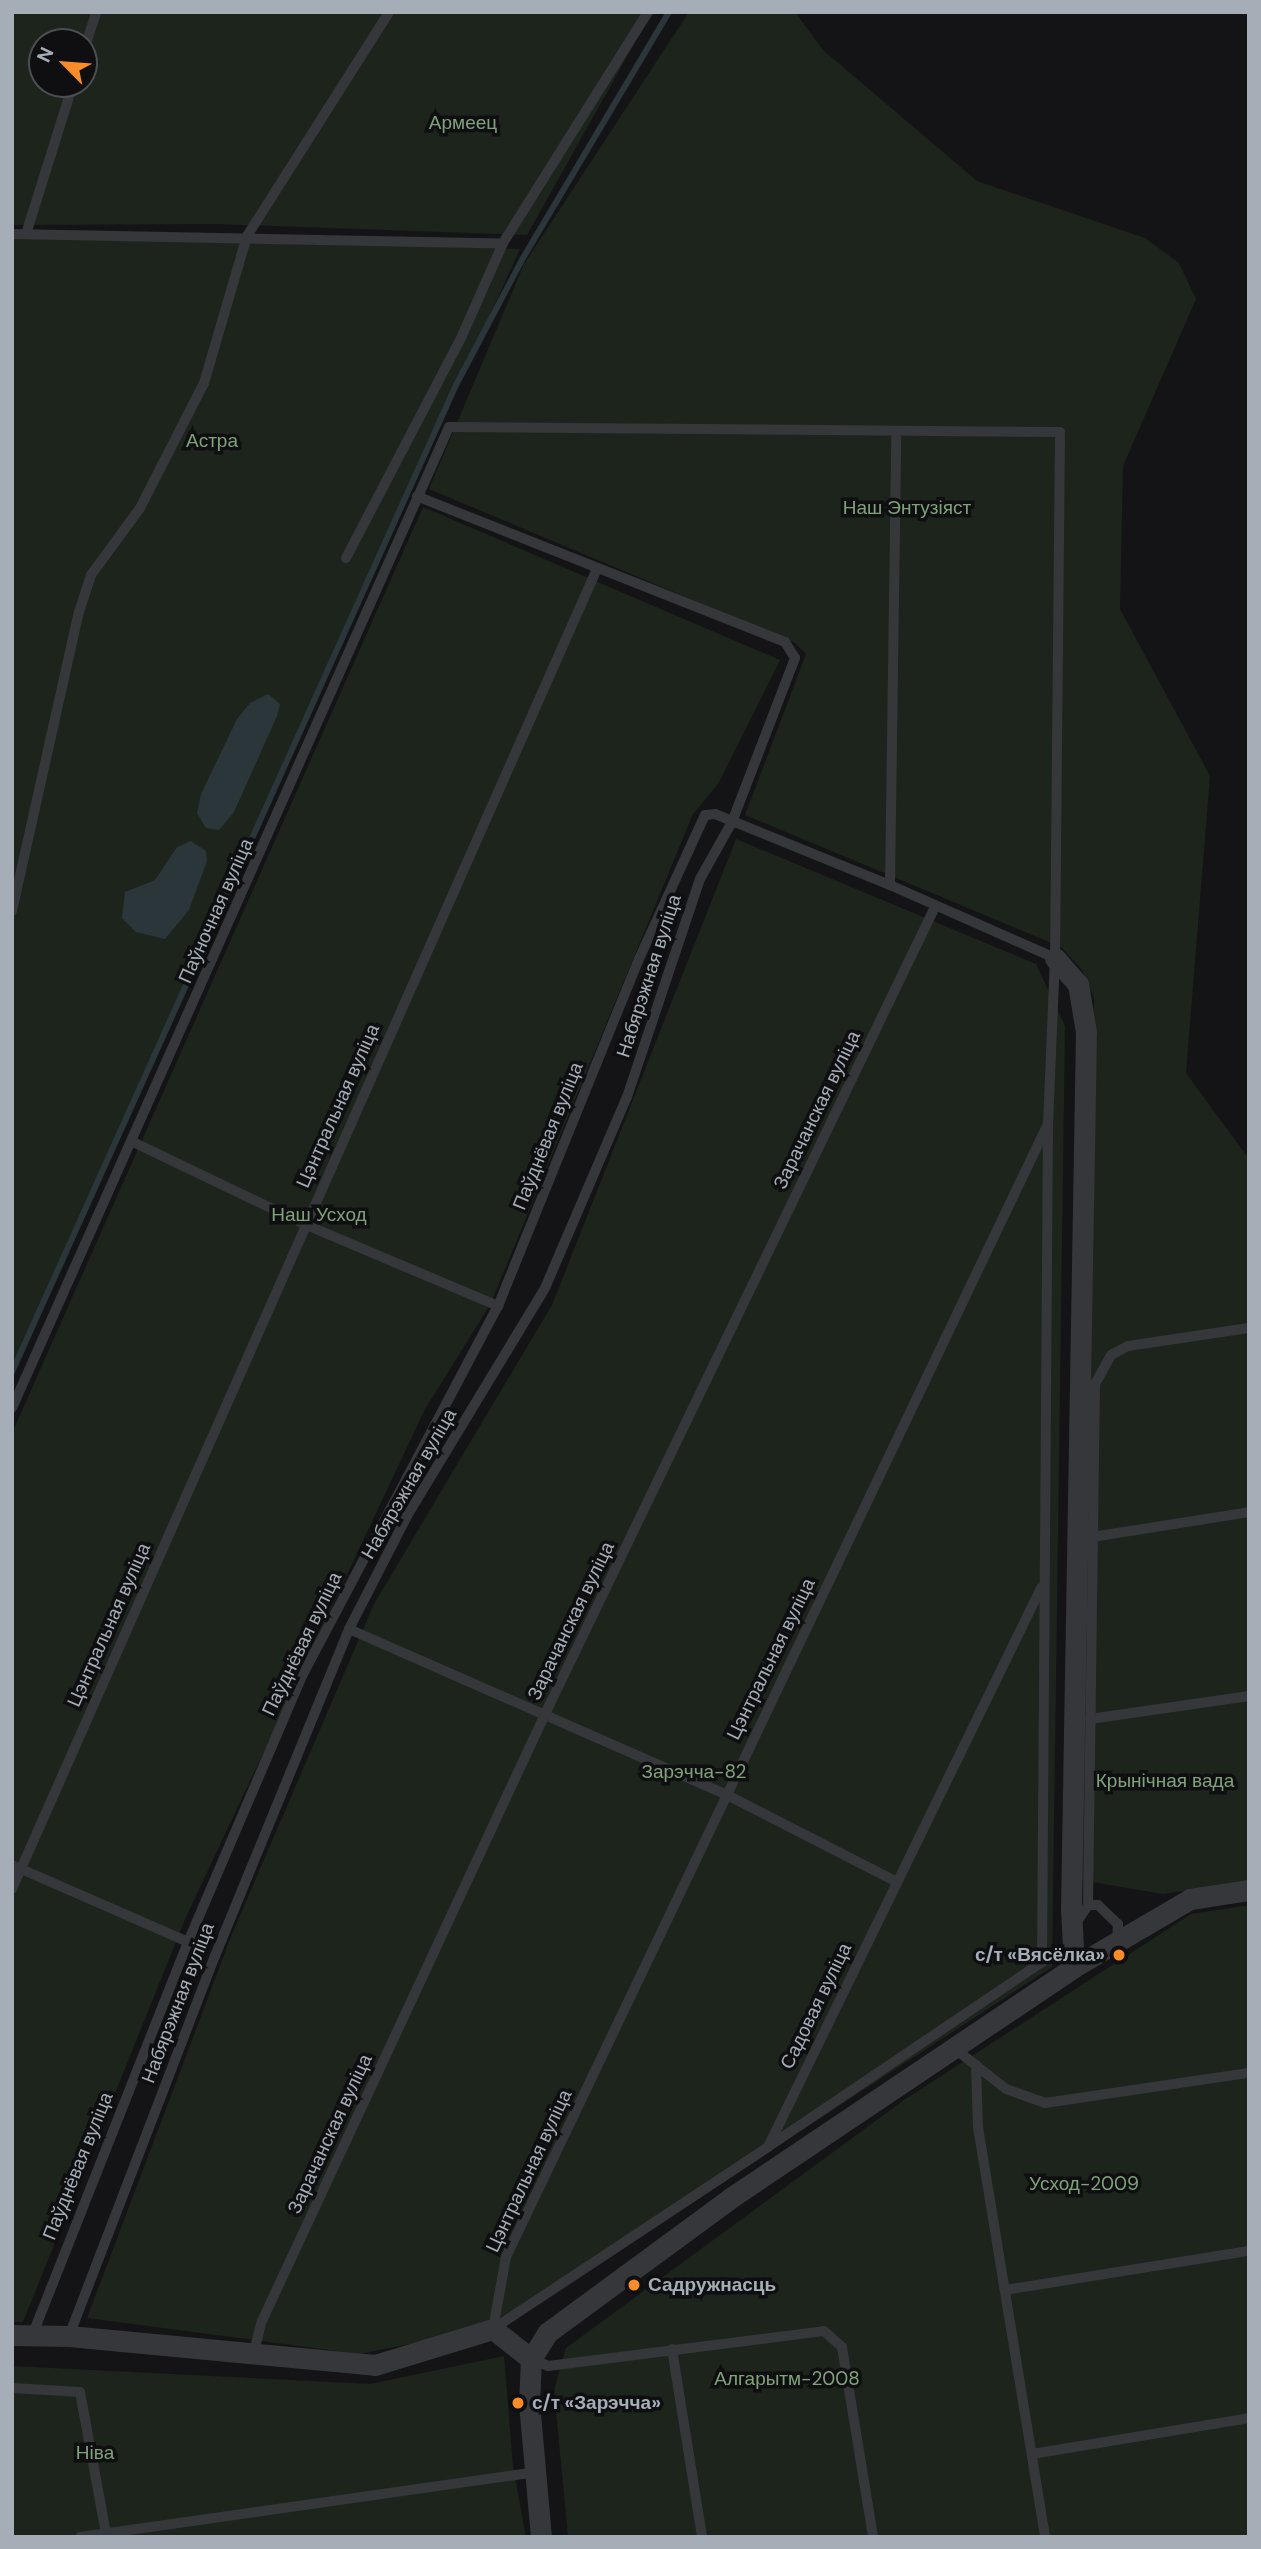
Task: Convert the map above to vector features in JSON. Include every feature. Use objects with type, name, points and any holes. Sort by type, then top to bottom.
[{"type":"street","points":[[1055,958],[1078,984],[1086,1032],[1074,1967]]},
{"type":"street","points":[[541,2537],[529,2403],[531,2359],[547,2333],[626,2274],[1074,1967],[1190,1899],[1249,1890]]},
{"type":"street","points":[[22,2336],[69,2336],[253,2356],[375,2365],[493,2329],[531,2359]]},
{"type":"lane","points":[[12,911],[79,612],[91,575],[140,508],[204,383],[247,236],[388,12]]},
{"type":"lane","points":[[346,558],[461,338],[503,243],[648,12]]},
{"type":"lane","points":[[26,234],[69,98]]},
{"type":"lane","points":[[12,234],[247,236],[503,243]]},
{"type":"lane","name":"Паўночная вуліца","points":[[12,1408],[133,1142],[449,426],[896,433]]},
{"type":"lane","points":[[493,2329],[1042,1962],[1048,1124],[1055,958],[1059,432],[896,433],[890,885]]},
{"type":"lane","points":[[417,496],[597,569]]},
{"type":"lane","name":"Набярэжная вуліца","points":[[69,2336],[215,1956],[349,1629],[407,1516],[545,1289],[628,1097],[700,879],[732,822],[795,658],[785,642],[597,569]]},
{"type":"lane","name":"Цэнтральная вуліца","points":[[12,1889],[17,1867],[597,569]]},
{"type":"lane","name":"Паўднёвая вуліца","points":[[22,2336],[302,1676],[498,1306],[639,959],[705,815],[732,822]]},
{"type":"lane","points":[[732,822],[890,885],[1055,958]]},
{"type":"lane","name":"Зарачанская вуліца","points":[[253,2356],[262,2321],[545,1714],[935,907]]},
{"type":"lane","name":"Цэнтральная вуліца","points":[[493,2329],[506,2257],[725,1794],[1048,1124]]},
{"type":"lane","points":[[133,1142],[304,1224],[498,1306]]},
{"type":"lane","points":[[1073,1932],[1088,1905],[1095,1384],[1111,1355],[1128,1346],[1249,1328]]},
{"type":"lane","points":[[1091,1537],[1249,1512]]},
{"type":"lane","name":"Садовая вуліца","points":[[768,2147],[895,1881],[1043,1584]]},
{"type":"lane","points":[[349,1629],[725,1794],[895,1881]]},
{"type":"lane","points":[[1090,1719],[1249,1696]]},
{"type":"lane","points":[[17,1867],[188,1942]]},
{"type":"lane","points":[[1088,1905],[1098,1905],[1118,1924],[1117,1942]]},
{"type":"lane","points":[[954,2048],[1006,2089],[1045,2103],[1249,2073]]},
{"type":"lane","points":[[975,2065],[978,2127],[1045,2537]]},
{"type":"lane","points":[[1005,2290],[1249,2251]]},
{"type":"lane","points":[[531,2359],[548,2366],[800,2331],[824,2331],[842,2347],[873,2537]]},
{"type":"lane","points":[[672,2349],[702,2537]]},
{"type":"lane","points":[[12,2388],[80,2392],[106,2533]]},
{"type":"lane","points":[[1032,2454],[1249,2418]]},
{"type":"lane","points":[[80,2537],[534,2472]]},
{"type":"green space","name":"Армеец","points":[[12,12],[652,12],[527,235],[216,224],[12,225]]},
{"type":"green space","points":[[689,12],[795,12],[823,50],[977,181],[1145,238],[1179,263],[1196,299],[1123,466],[1120,609],[1210,776],[1186,1073],[1249,1159],[1249,1881],[1163,1894],[1080,1880],[1094,998],[1082,970],[1061,947],[745,815],[806,654],[795,643],[429,489],[524,264]]},
{"type":"green space","name":"Астра","points":[[54,234],[520,249],[12,1366],[12,238]]},
{"type":"green space","name":"Наш Усход","points":[[423,507],[780,660],[718,784],[693,814],[490,1305],[425,1409],[186,1917],[23,2322],[12,2322],[12,1433]]},
{"type":"green space","name":"Зарэчча-82","points":[[736,839],[1036,964],[1065,1026],[1052,1967],[531,2307],[435,2339],[359,2354],[87,2318],[232,1934],[374,1604],[552,1305]]},
{"type":"green space","points":[[1249,1905],[1249,2537],[568,2537],[554,2390],[566,2348],[904,2100],[1191,1914]]},
{"type":"green space","name":"Ніва","points":[[504,2356],[513,2466],[526,2537],[12,2537],[12,2366],[370,2384]]},
{"type":"shaded area","points":[[268,694],[280,704],[277,716],[234,812],[219,830],[206,828],[197,813],[201,794],[237,719],[250,703]]},
{"type":"shaded area","points":[[191,841],[206,851],[207,861],[189,910],[165,939],[136,932],[122,918],[125,892],[155,880],[177,847]]},
{"type":"waterway","points":[[12,1372],[456,385],[523,258],[669,12]]},
{"type":"place","name":"с/т «Вясёлка»","points":[[1119,1955]]},
{"type":"place","name":"Садружнасць","points":[[634,2285]]},
{"type":"place","name":"с/т «Зарэчча»","points":[[518,2403]]},
{"type":"park label","name":"Наш Энтузіяст","points":[[907,508]]},
{"type":"park label","name":"Крынічная вада","points":[[1165,1781]]},
{"type":"park label","name":"Усход-2009","points":[[1084,2184]]},
{"type":"park label","name":"Алгарытм-2008","points":[[787,2379]]}]
